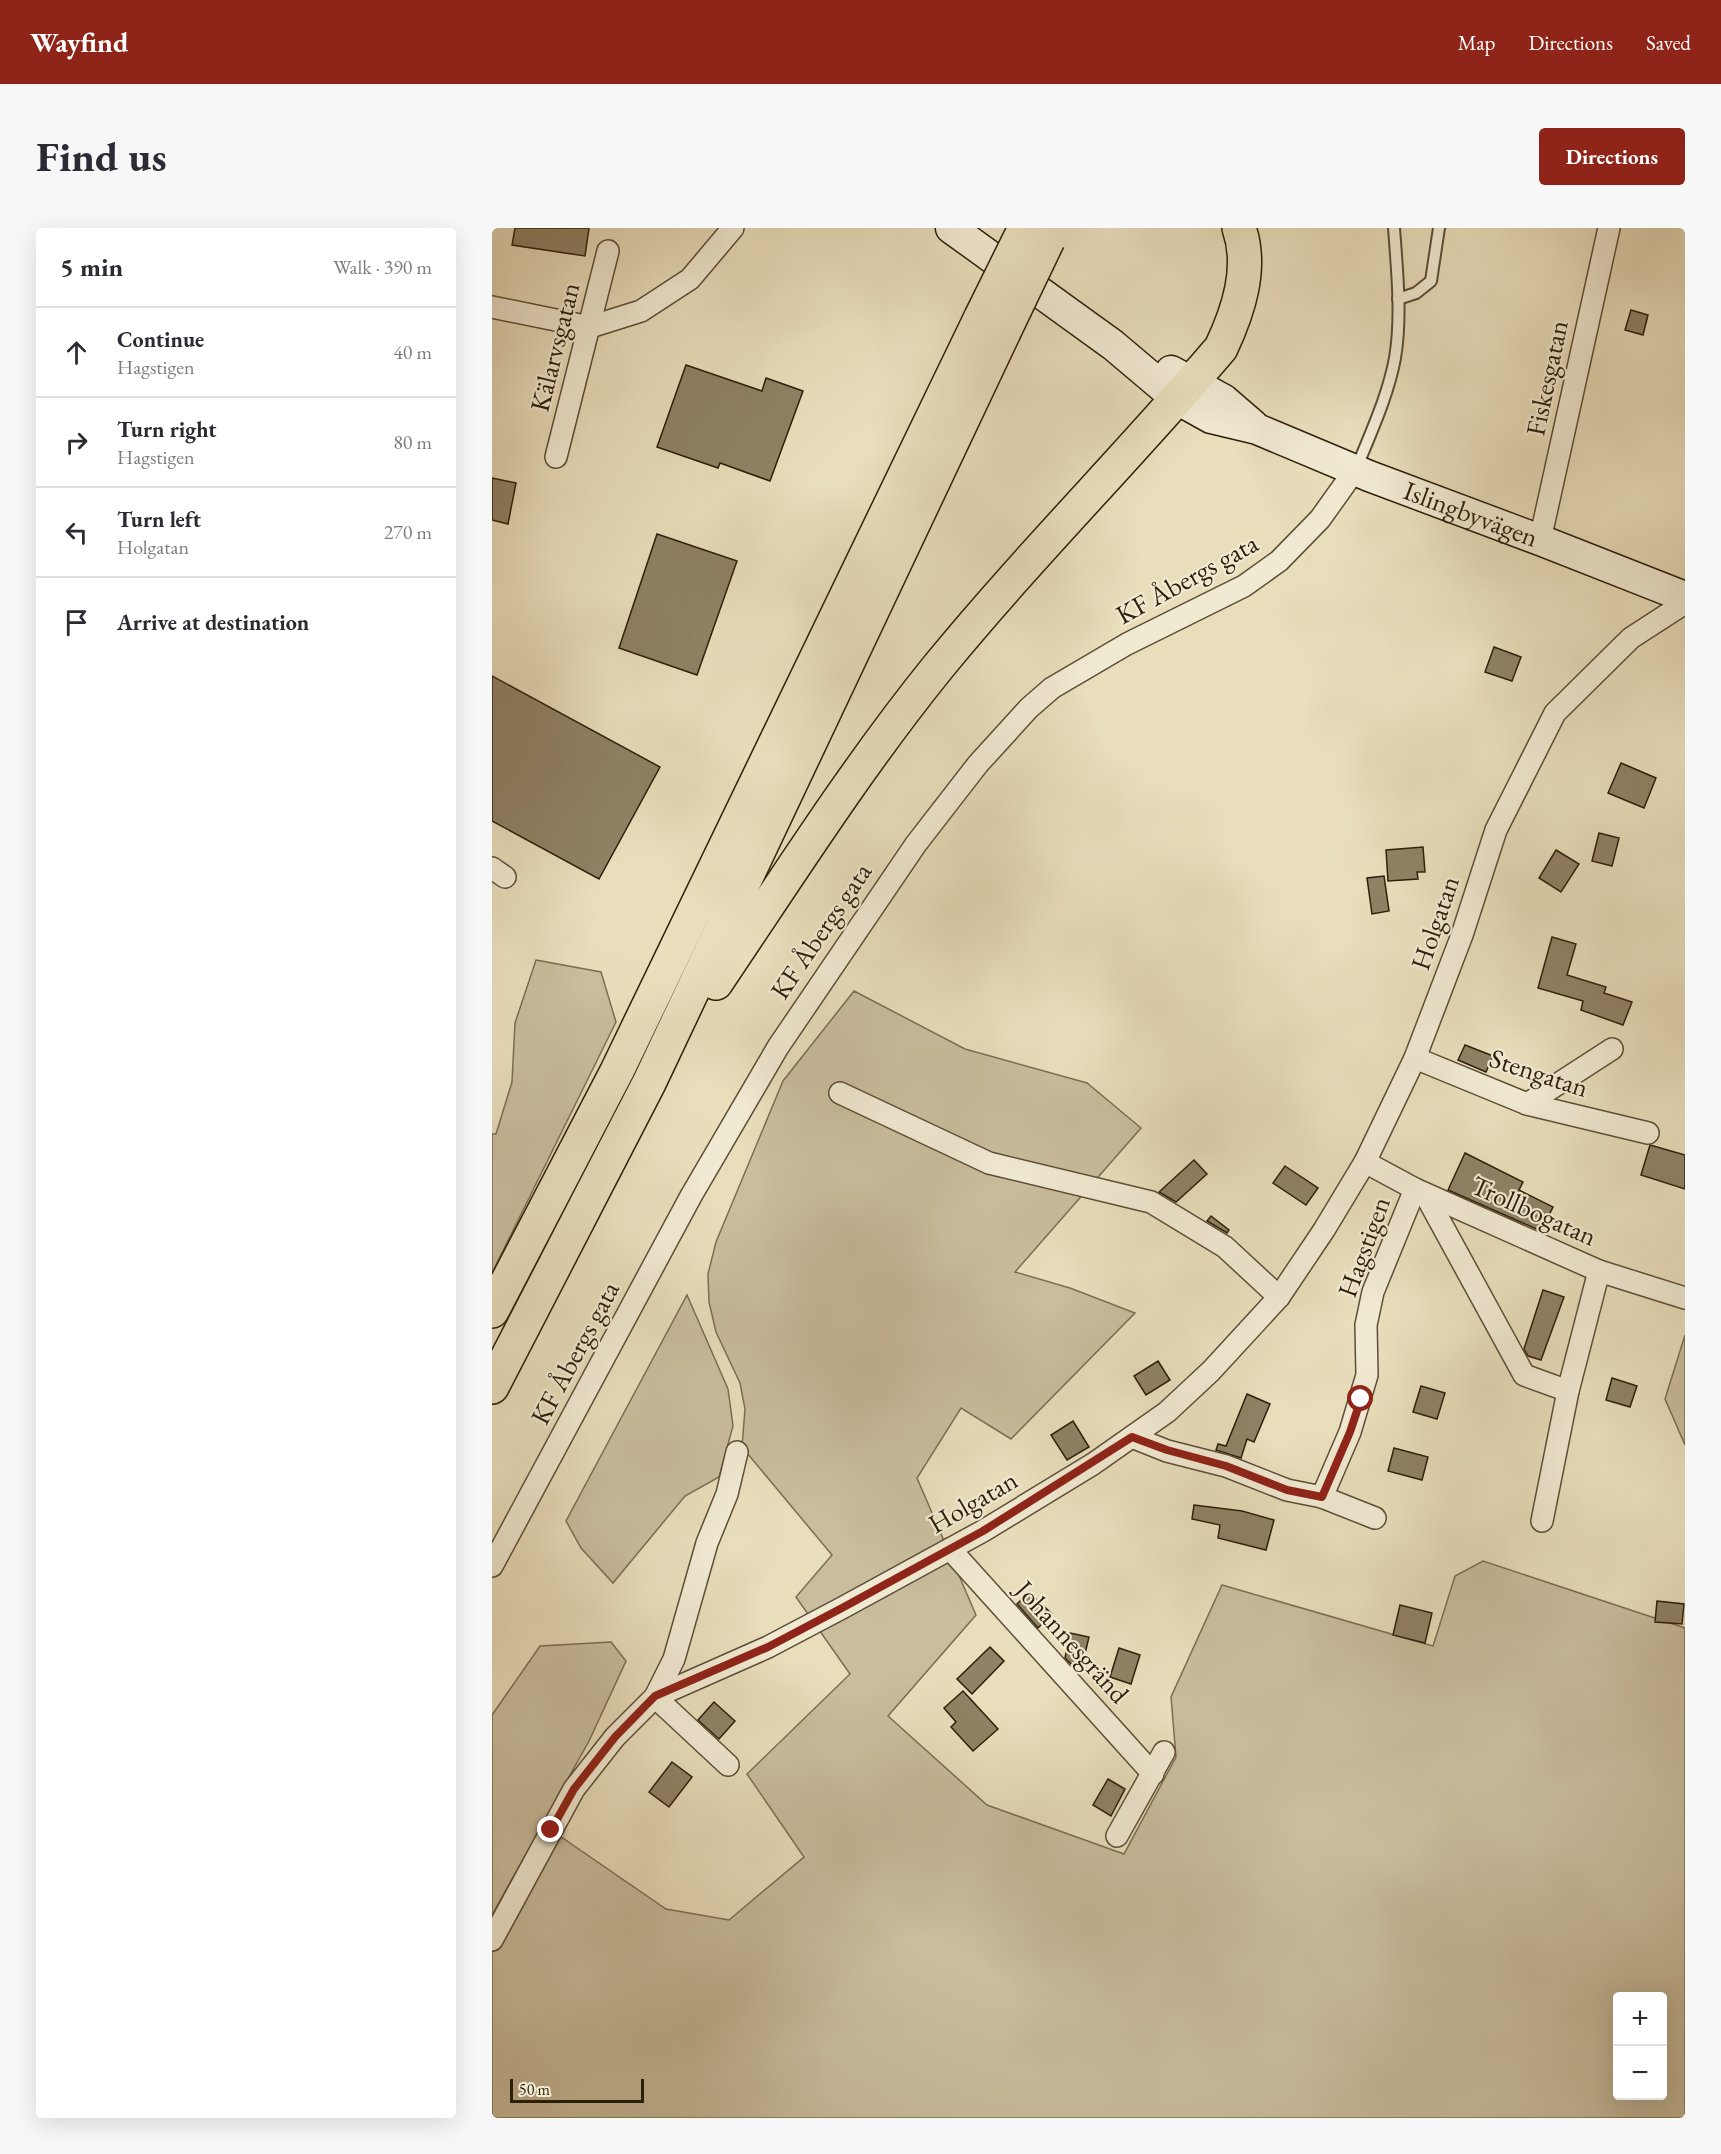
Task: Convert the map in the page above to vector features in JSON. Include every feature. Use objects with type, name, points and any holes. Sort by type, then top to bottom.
[{"type":"highway","points":[[649,1083],[852,780],[938,668],[1045,543],[1221,348],[1236,316],[1244,271],[1239,228]]},
{"type":"highway","points":[[492,1311],[616,1071],[992,324],[1042,232]]},
{"type":"highway","points":[[492,1387],[649,1083],[992,324]]},
{"type":"street","points":[[492,307],[590,327],[641,311],[690,279],[733,228]]},
{"type":"street","name":"Islingbyvägen","points":[[951,228],[1113,345],[1185,390],[1224,400],[1257,429],[1355,470],[1685,597]]},
{"type":"street","name":"Fiskesgatan","points":[[1540,540],[1609,228]]},
{"type":"street","name":"Kälarvsgatan","points":[[556,457],[608,251]]},
{"type":"street","name":"KF Åbergs gata","points":[[492,1566],[692,1196],[778,1047],[916,844],[978,764],[1029,708],[1052,688],[1127,644],[1244,585],[1279,561],[1320,519],[1355,470]]},
{"type":"street","name":"Holgatan","points":[[655,1696],[768,1647],[950,1549],[1093,1464],[1167,1412],[1211,1371],[1279,1297],[1324,1230],[1365,1162],[1415,1058],[1462,935],[1496,830],[1555,713],[1631,638],[1685,603]]},
{"type":"street","points":[[1527,1104],[1612,1049]]},
{"type":"street","name":"Stengatan","points":[[1415,1058],[1527,1104],[1648,1133]]},
{"type":"street","points":[[840,1093],[989,1163],[1152,1202],[1225,1248],[1279,1297]]},
{"type":"street","name":"Trollbogatan","points":[[1365,1162],[1420,1191],[1599,1271],[1685,1298]]},
{"type":"street","points":[[1420,1191],[1524,1375],[1568,1391]]},
{"type":"street","name":"Hagstigen","points":[[1322,1497],[1350,1432],[1367,1375],[1366,1325],[1373,1292],[1420,1191]]},
{"type":"street","points":[[1542,1521],[1568,1391],[1599,1271]]},
{"type":"street","points":[[1132,1437],[1167,1450],[1226,1466],[1287,1490],[1322,1497],[1375,1518]]},
{"type":"street","name":"Holgatan","points":[[492,1940],[574,1789],[615,1737],[655,1696],[674,1659],[707,1543],[727,1494],[737,1452]]},
{"type":"street","name":"Johannesgränd","points":[[950,1549],[1153,1774]]},
{"type":"street","points":[[655,1696],[728,1765]]},
{"type":"street","points":[[1117,1836],[1164,1752]]},
{"type":"lane","points":[[1355,470],[1388,389],[1395,356],[1398,299],[1394,228]]},
{"type":"lane","points":[[1398,299],[1416,293],[1431,281],[1439,228]]},
{"type":"shaded area","points":[[536,960],[601,972],[616,1022],[492,1273],[492,1134],[496,1134],[512,1082],[515,1023]]},
{"type":"shaded area","points":[[854,991],[965,1049],[1087,1083],[1141,1128],[1015,1272],[1070,1288],[1135,1313],[1011,1439],[961,1408],[917,1478],[976,1615],[888,1716],[987,1805],[1124,1854],[1176,1757],[1171,1697],[1222,1585],[1433,1646],[1455,1576],[1483,1561],[1685,1628],[1685,2118],[492,2118],[492,1940],[551,1830],[666,1909],[729,1920],[804,1857],[747,1774],[850,1674],[796,1597],[832,1555],[742,1447],[745,1409],[740,1383],[716,1332],[709,1302],[708,1274],[716,1242],[783,1081]]},
{"type":"shaded area","points":[[687,1295],[728,1389],[733,1426],[719,1477],[685,1496],[613,1583],[581,1548],[566,1521]]},
{"type":"shaded area","points":[[1685,1335],[1685,1445],[1665,1399]]},
{"type":"shaded area","points":[[611,1642],[626,1661],[589,1741],[492,1915],[492,1715],[540,1646]]},
{"type":"building","points":[[515,228],[589,228],[585,256],[512,245]]},
{"type":"building","points":[[1631,310],[1648,315],[1643,335],[1625,330]]},
{"type":"building","points":[[686,365],[762,391],[766,378],[803,391],[770,481],[720,463],[718,468],[657,447]]},
{"type":"building","points":[[492,478],[516,483],[508,524],[492,520]]},
{"type":"building","points":[[657,534],[737,561],[697,675],[619,648]]},
{"type":"building","points":[[1494,647],[1521,657],[1512,681],[1485,672]]},
{"type":"building","points":[[492,676],[660,767],[599,879],[492,821]]},
{"type":"building","points":[[1621,763],[1656,778],[1644,808],[1608,793]]},
{"type":"building","points":[[1599,833],[1619,838],[1612,866],[1592,861]]},
{"type":"building","points":[[1423,847],[1425,872],[1417,872],[1418,879],[1388,881],[1386,850]]},
{"type":"building","points":[[1556,850],[1579,864],[1561,892],[1539,878]]},
{"type":"building","points":[[1384,876],[1389,911],[1372,914],[1367,878]]},
{"type":"building","points":[[1552,937],[1576,944],[1567,975],[1606,987],[1604,993],[1632,1002],[1623,1025],[1581,1010],[1583,1001],[1538,988]]},
{"type":"building","points":[[1465,1045],[1493,1056],[1486,1072],[1458,1060]]},
{"type":"building","points":[[1650,1145],[1685,1155],[1685,1189],[1641,1175]]},
{"type":"building","points":[[1465,1153],[1523,1182],[1519,1190],[1553,1207],[1541,1231],[1448,1190]]},
{"type":"building","points":[[1194,1160],[1207,1174],[1176,1202],[1159,1192]]},
{"type":"building","points":[[1285,1166],[1318,1188],[1306,1205],[1273,1183]]},
{"type":"building","points":[[1211,1216],[1229,1230],[1227,1233],[1207,1221]]},
{"type":"building","points":[[1543,1290],[1564,1297],[1541,1360],[1528,1356],[1524,1349]]},
{"type":"building","points":[[1158,1361],[1170,1380],[1146,1395],[1134,1376]]},
{"type":"building","points":[[1612,1378],[1637,1386],[1630,1407],[1606,1400]]},
{"type":"building","points":[[1421,1386],[1445,1393],[1437,1419],[1413,1412]]},
{"type":"building","points":[[1247,1394],[1270,1404],[1254,1442],[1247,1439],[1241,1458],[1216,1450],[1218,1444],[1226,1446]]},
{"type":"building","points":[[1073,1421],[1089,1447],[1067,1460],[1051,1435]]},
{"type":"building","points":[[1394,1448],[1428,1457],[1422,1480],[1388,1471]]},
{"type":"building","points":[[1194,1505],[1242,1511],[1274,1520],[1266,1550],[1218,1538],[1220,1525],[1192,1519]]},
{"type":"building","points":[[1029,1592],[1052,1614],[1038,1628],[1017,1604]]},
{"type":"building","points":[[1657,1601],[1684,1604],[1682,1624],[1655,1622]]},
{"type":"building","points":[[1400,1605],[1432,1613],[1425,1643],[1393,1635]]},
{"type":"building","points":[[1070,1633],[1089,1637],[1082,1666],[1071,1664],[1065,1658]]},
{"type":"building","points":[[990,1647],[1004,1661],[972,1694],[957,1679]]},
{"type":"building","points":[[1119,1648],[1140,1655],[1131,1684],[1110,1677]]},
{"type":"building","points":[[963,1691],[998,1729],[973,1751],[951,1727],[956,1722],[944,1708]]},
{"type":"building","points":[[714,1702],[735,1721],[719,1739],[698,1720]]},
{"type":"building","points":[[672,1762],[692,1777],[669,1807],[649,1792]]},
{"type":"building","points":[[1108,1779],[1125,1789],[1111,1816],[1093,1805]]},
{"type":"route","points":[[551,1830],[574,1789],[615,1737],[655,1696],[768,1647],[842,1608],[983,1531],[1093,1464],[1132,1437],[1167,1450],[1226,1466],[1287,1490],[1322,1497],[1335,1470],[1361,1399]]}]
